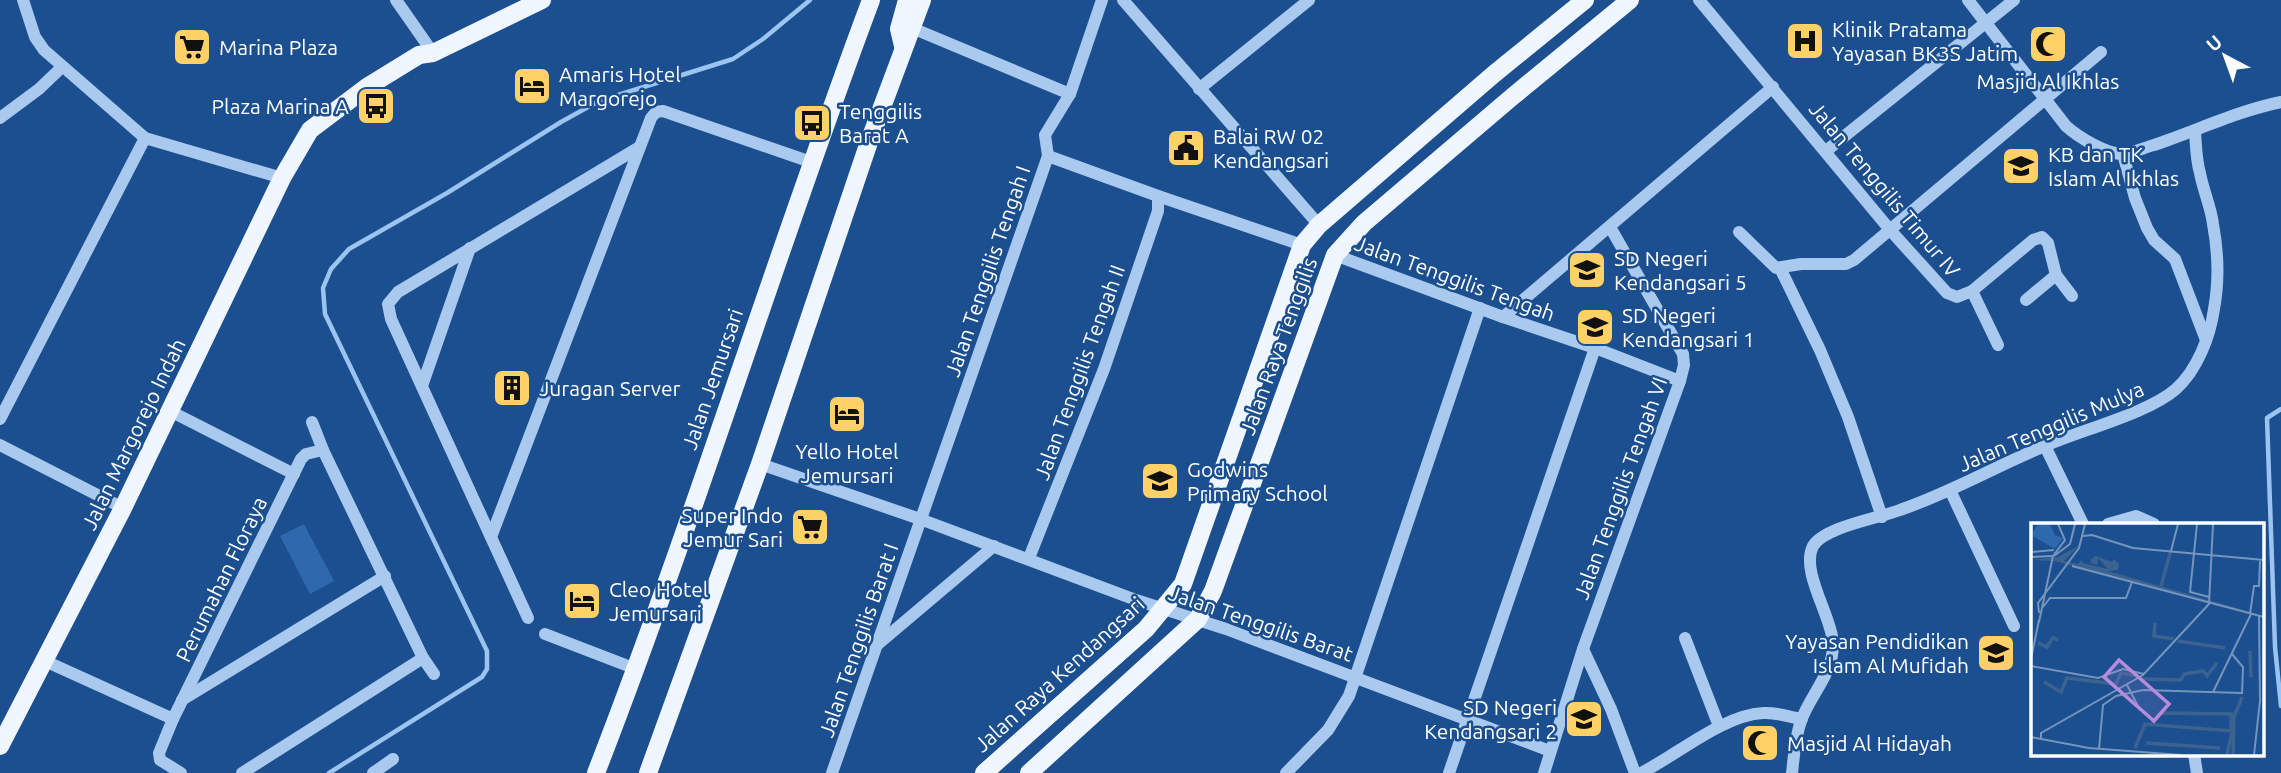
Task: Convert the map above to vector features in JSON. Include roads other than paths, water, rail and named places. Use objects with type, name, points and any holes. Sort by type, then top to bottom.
[{"type":"main road","name":"Jalan Margorejo Indah","points":[[0,746],[122,508],[282,178],[310,130],[357,94],[419,55],[433,53],[542,0]]},
{"type":"main road","name":"Jalan Jemursari","points":[[596,773],[636,669],[811,162],[871,0]]},
{"type":"main road","name":"Jalan Raya Tenggilis","points":[[1164,609],[1183,584],[1302,244],[1319,225],[1494,74],[1585,0]]},
{"type":"main road","name":"Jalan Raya Tenggilis","points":[[1198,619],[1213,591],[1335,255],[1364,223],[1630,0]]},
{"type":"main road","points":[[648,773],[760,464],[869,142],[912,28],[913,3]]},
{"type":"main road","points":[[904,50],[899,29],[913,3]]},
{"type":"main road","points":[[1494,74],[1512,97]]},
{"type":"main road","name":"Jalan Raya Kendangsari","points":[[984,773],[1146,629],[1164,609]]},
{"type":"main road","points":[[1029,773],[1198,619]]},
{"type":"street","points":[[23,0],[35,37],[44,50],[145,138],[282,178]]},
{"type":"street","points":[[396,0],[433,53]]},
{"type":"street","name":"Jalan Tenggilis Tengah I","points":[[920,519],[1048,156],[1045,135],[1070,94],[1102,0]]},
{"type":"street","points":[[1123,0],[1319,225]]},
{"type":"street","points":[[1199,89],[1309,0]]},
{"type":"street","name":"Jalan Tenggilis Timur IV","points":[[1699,0],[1891,231],[1947,293],[1957,297],[1972,291],[2037,237],[2045,238],[2049,243],[2056,275],[2072,296]]},
{"type":"street","points":[[1968,0],[2066,126],[2078,137],[2123,154],[2249,110],[2281,102]]},
{"type":"street","points":[[1826,151],[2014,0]]},
{"type":"street","points":[[912,28],[1070,94]]},
{"type":"street","points":[[1781,267],[1846,264],[1891,231],[2101,52]]},
{"type":"street","points":[[0,118],[40,89],[62,67]]},
{"type":"street","points":[[1503,317],[1773,87]]},
{"type":"street","points":[[491,537],[638,148],[656,112],[663,111],[811,162]]},
{"type":"street","name":"Jalan Tenggilis Mulya","points":[[1801,719],[1833,652],[1833,639],[1812,574],[1810,557],[1812,548],[1825,535],[1882,517],[1951,490],[2045,446],[2157,402],[2185,379],[2206,341],[2214,310],[2213,222],[2199,170],[2195,131]]},
{"type":"street","points":[[0,419],[145,138]]},
{"type":"street","points":[[528,618],[391,320],[388,304],[398,292],[638,148]]},
{"type":"street","points":[[2123,154],[2135,198],[2147,228],[2154,240],[2175,258],[2206,341]]},
{"type":"street","points":[[1048,156],[1158,197],[1302,244]]},
{"type":"street","name":"Jalan Tenggilis Tengah II","points":[[1029,558],[1104,369],[1157,211],[1158,197]]},
{"type":"street","name":"Jalan Tenggilis Tengah VI","points":[[1544,773],[1583,649],[1684,365],[1683,354],[1610,227]]},
{"type":"street","points":[[1739,232],[1781,267],[1839,395],[1882,517]]},
{"type":"street","points":[[422,386],[470,248]]},
{"type":"street","name":"Jalan Tenggilis Tengah","points":[[1335,255],[1680,381]]},
{"type":"street","points":[[2026,300],[2056,275]]},
{"type":"street","points":[[1972,291],[1998,345]]},
{"type":"street","points":[[1286,773],[1328,730],[1349,696],[1480,308]]},
{"type":"street","points":[[1449,773],[1595,348]]},
{"type":"street","points":[[170,411],[294,474]]},
{"type":"street","points":[[312,422],[422,657],[434,674]]},
{"type":"street","points":[[0,445],[122,508]]},
{"type":"street","points":[[2045,446],[2083,523]]},
{"type":"street","name":"Perumahan Floraya","points":[[181,773],[160,760],[159,753],[173,719],[303,456],[323,450]]},
{"type":"street","name":"Jalan Tenggilis Barat","points":[[760,464],[994,545],[1164,609],[1355,676],[1550,751]]},
{"type":"street","points":[[1951,490],[2014,625]]},
{"type":"street","points":[[2112,523],[2136,516],[2152,523]]},
{"type":"street","name":"Jalan Tenggilis Barat I","points":[[832,773],[920,519]]},
{"type":"street","points":[[877,646],[994,545]]},
{"type":"street","name":"Perumahan Floraya","points":[[182,701],[385,576]]},
{"type":"street","points":[[545,634],[636,669]]},
{"type":"street","points":[[1685,638],[1719,726]]},
{"type":"street","points":[[1583,649],[1611,709],[1635,773]]},
{"type":"street","points":[[242,773],[422,657]]},
{"type":"street","points":[[45,661],[173,719]]},
{"type":"street","points":[[1641,773],[1667,760],[1719,726],[1764,713],[1801,719],[1792,773]]},
{"type":"street","points":[[373,773],[393,759]]},
{"type":"waterway","points":[[329,773],[482,677],[487,669],[487,651],[325,314],[323,288],[331,269],[349,249],[447,193],[561,122],[599,101],[733,59],[763,39],[810,0]]},
{"type":"waterway","points":[[2281,409],[2267,418],[2275,647],[2281,706]]},
{"type":"place","name":"Klinik Pratama Yayasan BK3S Jatim","points":[[1805,41]]},
{"type":"place","name":"Masjid Al Ikhlas","points":[[2048,44]]},
{"type":"place","name":"Marina Plaza","points":[[192,47]]},
{"type":"place","name":"Amaris Hotel Margorejo","points":[[532,86]]},
{"type":"place","name":"Plaza Marina A","points":[[376,106]]},
{"type":"place","name":"Tenggilis Barat A","points":[[812,123]]},
{"type":"place","name":"Balai RW 02 Kendangsari","points":[[1186,148]]},
{"type":"place","name":"KB dan TK Islam Al Ikhlas","points":[[2021,166]]},
{"type":"place","name":"SD Negeri Kendangsari 5","points":[[1587,270]]},
{"type":"place","name":"SD Negeri Kendangsari 1","points":[[1595,327]]},
{"type":"place","name":"Juragan Server","points":[[512,388]]},
{"type":"place","name":"Yello Hotel Jemursari","points":[[847,414]]},
{"type":"place","name":"Godwins Primary School","points":[[1160,481]]},
{"type":"place","name":"Super Indo Jemur Sari","points":[[810,527]]},
{"type":"place","name":"Cleo Hotel Jemursari","points":[[582,601]]},
{"type":"place","name":"Yayasan Pendidikan Islam Al Mufidah","points":[[1996,653]]},
{"type":"place","name":"SD Negeri Kendangsari 2","points":[[1584,719]]},
{"type":"place","name":"Masjid Al Hidayah","points":[[1760,743]]}]
